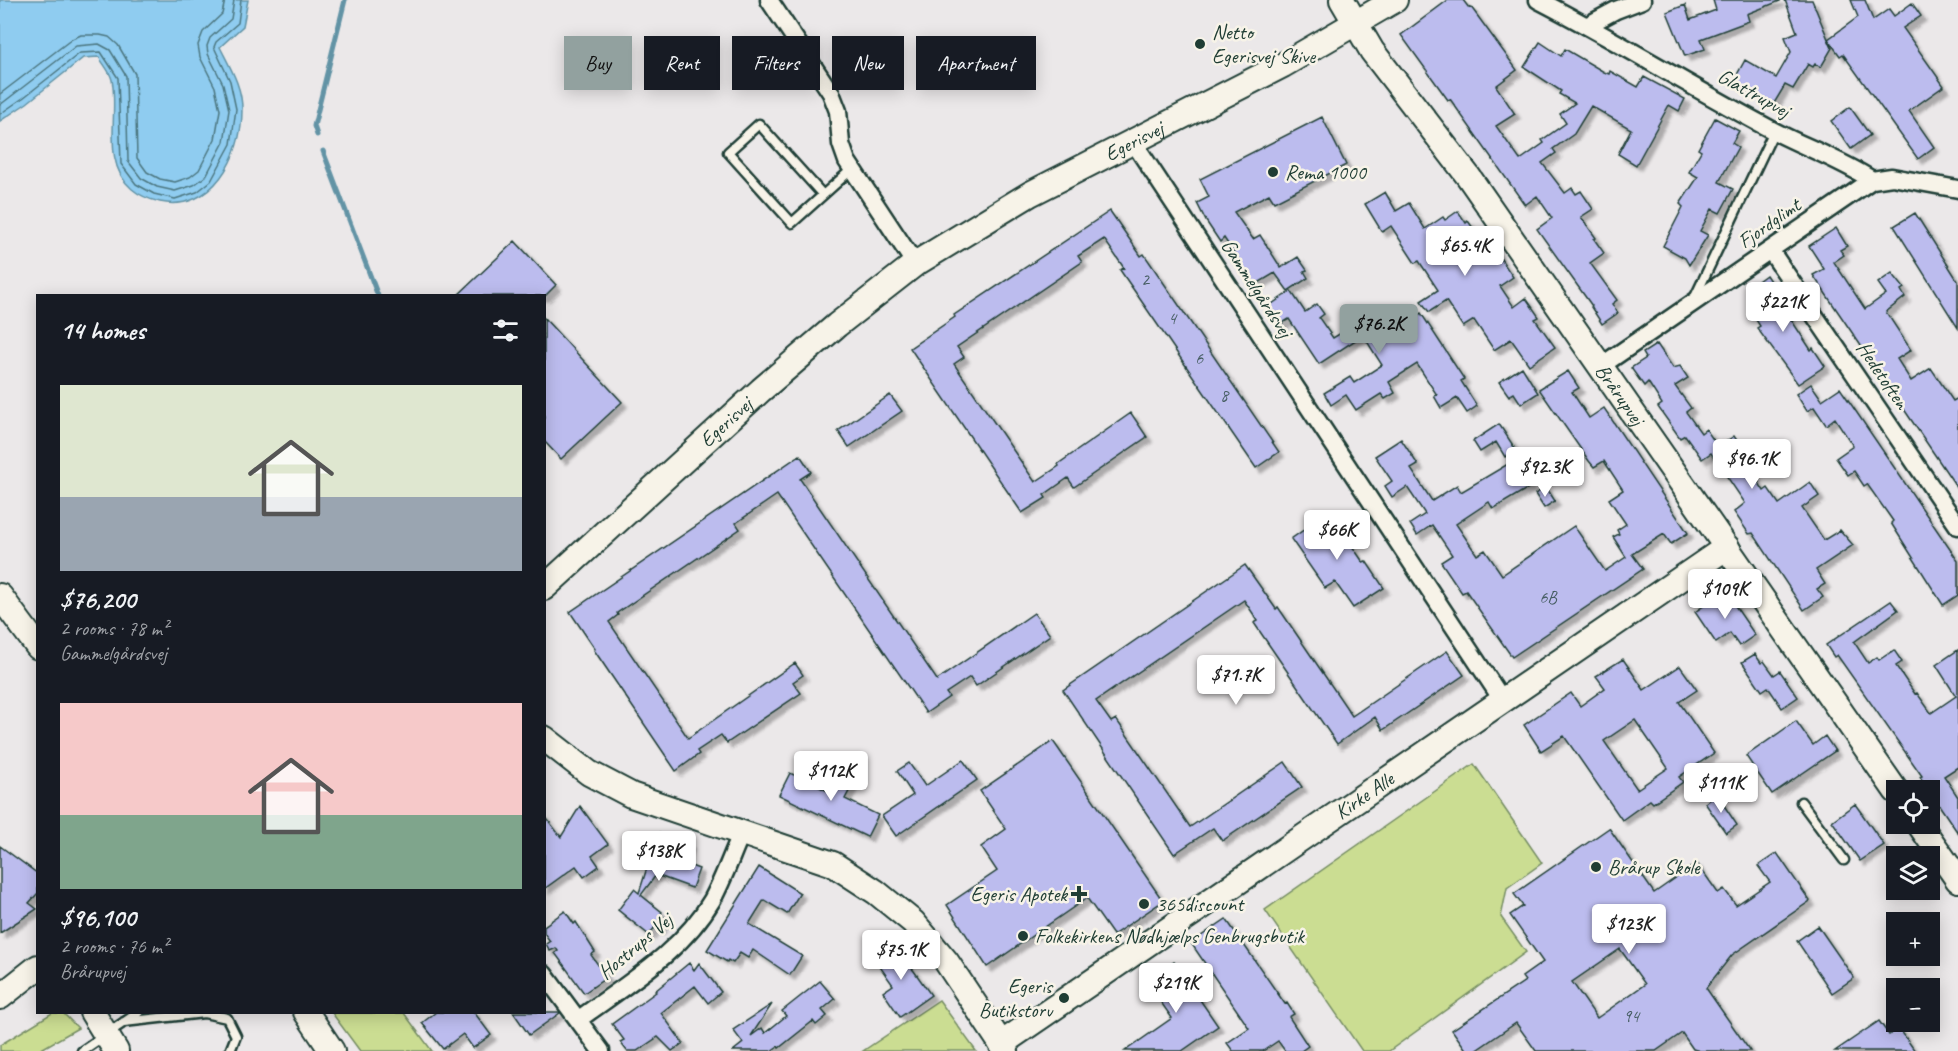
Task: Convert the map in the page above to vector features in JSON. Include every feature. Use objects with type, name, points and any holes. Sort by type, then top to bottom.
[{"type":"street","points":[[769,0],[831,93],[838,111],[841,144],[852,169],[915,264]]},
{"type":"street","name":"Brårupvej","points":[[1342,0],[1372,51],[1468,176],[1888,780]]},
{"type":"street","name":"Egerisvej","points":[[546,586],[761,390],[837,325],[915,264],[1030,194],[1283,64],[1395,0]]},
{"type":"street","name":"Glattrupvej","points":[[1538,0],[1774,131],[1851,166],[1872,180]]},
{"type":"street","points":[[1588,26],[1616,10],[1642,0]]},
{"type":"street","name":"Gammelgårdsvej","points":[[1132,140],[1503,701]]},
{"type":"street","points":[[1872,180],[1892,177],[1958,189]]},
{"type":"street","name":"Fjordglimt","points":[[1601,366],[1872,180]]},
{"type":"street","name":"Hedetoften","points":[[1770,250],[1958,526]]},
{"type":"street","name":"Kirke Alle","points":[[999,1049],[1727,548]]},
{"type":"street","points":[[0,596],[36,644]]},
{"type":"street","points":[[546,740],[590,773],[631,795],[833,864],[876,892],[913,922],[946,961],[999,1049]]},
{"type":"street","name":"Hostrups Vej","points":[[578,1020],[663,957],[690,929],[712,900],[742,832]]},
{"type":"street","points":[[1926,834],[1958,880]]},
{"type":"street","points":[[0,997],[36,969]]},
{"type":"street","points":[[546,977],[601,1051]]},
{"type":"street","points":[[0,1012],[36,988]]},
{"type":"street","points":[[96,1014],[120,1028]]},
{"type":"street","points":[[303,1014],[319,1032]]},
{"type":"lane","points":[[824,195],[759,124],[728,152],[792,223],[824,195],[852,169]]},
{"type":"lane","name":"Fjordglimt","points":[[1692,304],[1774,131]]},
{"type":"lane","points":[[1801,802],[1844,860]]},
{"type":"lane","points":[[81,1051],[120,1028],[137,1014]]},
{"type":"lane","points":[[120,1028],[198,1014]]},
{"type":"lane","points":[[209,1014],[227,1018],[236,1036],[230,1051]]},
{"type":"green space","points":[[1474,764],[1542,863],[1507,888],[1501,917],[1526,952],[1389,1051],[1362,1051],[1265,910]]},
{"type":"green space","points":[[939,1000],[976,1051],[863,1051]]},
{"type":"green space","points":[[50,1014],[64,1014],[78,1028],[38,1051],[0,1051],[0,1045]]},
{"type":"green space","points":[[333,1014],[405,1014],[432,1051],[360,1051]]},
{"type":"water","points":[[0,0],[248,0],[243,26],[220,47],[232,70],[242,102],[241,128],[230,162],[221,178],[195,199],[178,203],[156,201],[132,189],[117,166],[113,138],[112,80],[109,71],[99,57],[83,58],[27,103],[0,121]]},
{"type":"building","points":[[1448,0],[1463,0],[1469,8],[1471,7],[1517,70],[1496,86],[1515,114],[1496,126],[1520,160],[1566,123],[1560,114],[1575,103],[1559,94],[1561,91],[1524,67],[1540,42],[1561,56],[1565,49],[1604,72],[1609,74],[1610,71],[1638,87],[1644,77],[1685,99],[1679,111],[1669,105],[1636,165],[1618,154],[1631,129],[1591,106],[1574,134],[1553,149],[1556,153],[1542,163],[1565,193],[1572,188],[1576,194],[1581,191],[1593,209],[1581,217],[1604,253],[1590,263],[1617,300],[1612,304],[1618,313],[1602,324],[1592,306],[1537,229],[1552,218],[1537,196],[1525,205],[1450,99],[1448,100],[1401,35]]},
{"type":"building","points":[[1713,0],[1780,1],[1747,14],[1749,21],[1701,39],[1705,49],[1685,56],[1667,12],[1685,5],[1690,20],[1716,10]]},
{"type":"building","points":[[1785,0],[1812,0],[1832,48],[1821,67],[1808,64],[1793,89],[1785,85],[1773,105],[1733,82],[1745,60],[1776,78],[1791,52],[1785,37],[1797,32]]},
{"type":"building","points":[[1851,0],[1865,0],[1873,20],[1889,9],[1894,16],[1912,3],[1921,16],[1903,28],[1944,86],[1909,111],[1934,147],[1918,159],[1843,54],[1840,56],[1828,39],[1858,17]]},
{"type":"building","points":[[1850,107],[1870,135],[1851,149],[1831,121]]},
{"type":"building","name":"Rema 1000","points":[[1322,117],[1346,165],[1274,202],[1269,194],[1234,212],[1253,239],[1260,235],[1281,268],[1298,257],[1307,270],[1304,271],[1308,278],[1288,291],[1275,273],[1255,285],[1224,238],[1220,242],[1206,221],[1197,203],[1209,197],[1200,179]]},
{"type":"building","points":[[1715,118],[1739,131],[1732,143],[1738,147],[1719,182],[1733,189],[1720,213],[1712,209],[1700,231],[1708,235],[1689,265],[1685,258],[1663,246],[1683,207],[1680,204],[1698,177],[1689,172],[1701,151],[1698,149]]},
{"type":"building","points":[[1385,192],[1396,211],[1409,203],[1425,229],[1443,217],[1445,220],[1458,211],[1476,232],[1481,229],[1513,277],[1500,286],[1514,307],[1526,298],[1539,317],[1535,319],[1555,347],[1529,365],[1511,339],[1494,350],[1474,320],[1463,327],[1446,301],[1429,312],[1421,301],[1438,290],[1419,261],[1415,263],[1391,226],[1382,232],[1365,204]]},
{"type":"building","points":[[1110,211],[1141,256],[1144,254],[1279,452],[1256,468],[1120,270],[1124,268],[1104,239],[1078,256],[1082,262],[957,347],[964,357],[954,364],[1035,482],[1131,413],[1147,437],[1074,487],[1068,478],[1044,495],[1046,498],[1022,513],[910,348],[955,317],[954,315]]},
{"type":"building","points":[[1915,213],[1958,281],[1958,328],[1894,226]]},
{"type":"building","points":[[1836,228],[1847,246],[1840,250],[1844,255],[1834,262],[1865,309],[1886,294],[1878,283],[1892,273],[1904,288],[1901,290],[1905,297],[1886,312],[1911,350],[1897,359],[1911,381],[1931,368],[1953,401],[1958,398],[1958,489],[1813,275],[1824,269],[1809,246]]},
{"type":"building","points":[[515,241],[556,285],[546,295],[459,294]]},
{"type":"building","points":[[1766,275],[1778,293],[1775,295],[1811,350],[1813,348],[1825,366],[1798,384],[1757,328],[1760,326],[1749,309],[1760,302],[1750,287]]},
{"type":"building","points":[[1291,291],[1305,312],[1317,304],[1324,314],[1319,318],[1333,338],[1364,319],[1380,339],[1421,313],[1464,379],[1461,381],[1477,406],[1467,413],[1457,398],[1441,408],[1434,396],[1437,395],[1417,364],[1389,382],[1395,393],[1385,399],[1381,394],[1356,410],[1346,395],[1331,405],[1324,393],[1350,377],[1354,383],[1382,365],[1363,335],[1319,364],[1289,319],[1281,324],[1269,306]]},
{"type":"building","points":[[546,320],[622,402],[561,459],[546,443]]},
{"type":"building","points":[[1657,344],[1673,368],[1680,366],[1688,378],[1675,386],[1691,408],[1686,412],[1701,433],[1706,429],[1718,447],[1734,436],[1740,445],[1749,439],[1758,454],[1745,462],[1764,491],[1768,488],[1779,504],[1810,482],[1819,496],[1802,508],[1824,540],[1840,530],[1853,545],[1816,570],[1825,584],[1817,589],[1823,597],[1804,610],[1753,533],[1749,534],[1734,512],[1745,503],[1711,453],[1702,459],[1685,435],[1680,438],[1658,407],[1662,404],[1648,382],[1644,386],[1631,368],[1646,358],[1643,353]]},
{"type":"building","points":[[1522,367],[1538,393],[1521,404],[1514,393],[1509,396],[1499,382]]},
{"type":"building","points":[[1568,371],[1579,388],[1572,392],[1589,418],[1604,408],[1688,533],[1671,544],[1664,534],[1632,554],[1643,569],[1512,657],[1466,591],[1462,593],[1441,562],[1452,555],[1432,525],[1417,535],[1410,524],[1425,514],[1407,487],[1392,497],[1385,486],[1392,481],[1375,456],[1401,439],[1418,465],[1411,469],[1432,501],[1457,485],[1461,492],[1513,461],[1530,487],[1493,509],[1489,502],[1456,524],[1477,555],[1485,550],[1502,575],[1574,526],[1605,571],[1626,557],[1613,537],[1619,534],[1617,530],[1626,524],[1609,499],[1623,490],[1604,461],[1594,467],[1589,461],[1539,389]]},
{"type":"building","points":[[1811,384],[1822,400],[1840,388],[1958,561],[1958,595],[1943,605],[1891,523],[1893,521],[1867,484],[1864,486],[1854,471],[1848,475],[1836,458],[1853,446],[1835,418],[1826,425],[1814,407],[1807,411],[1796,394]]},
{"type":"building","points":[[890,395],[902,411],[849,447],[838,431]]},
{"type":"building","points":[[1499,424],[1516,450],[1505,457],[1496,442],[1480,452],[1473,441]]},
{"type":"building","points":[[800,455],[811,472],[800,479],[937,680],[1034,613],[1050,635],[976,686],[970,677],[946,693],[949,697],[926,713],[777,495],[736,523],[740,529],[617,613],[618,615],[609,622],[688,738],[795,663],[803,675],[793,682],[801,693],[727,743],[721,735],[697,751],[699,754],[676,771],[570,612]]},
{"type":"building","points":[[1546,487],[1555,501],[1544,508],[1535,494]]},
{"type":"building","points":[[1329,512],[1384,588],[1353,608],[1335,582],[1325,588],[1291,539]]},
{"type":"building","points":[[1245,565],[1276,609],[1278,607],[1352,716],[1447,651],[1464,675],[1383,730],[1375,717],[1337,744],[1254,623],[1258,621],[1244,600],[1096,701],[1111,722],[1116,719],[1190,827],[1285,762],[1302,787],[1222,841],[1213,828],[1174,854],[1063,690]]},
{"type":"building","points":[[1725,591],[1755,635],[1739,646],[1730,633],[1716,643],[1695,612]]},
{"type":"building","points":[[1891,601],[1898,610],[1854,642],[1868,663],[1877,657],[1879,660],[1894,650],[1902,662],[1896,666],[1931,713],[1956,696],[1936,665],[1958,650],[1958,767],[1944,776],[1958,797],[1958,833],[1940,806],[1940,780],[1922,780],[1920,777],[1922,776],[1837,655],[1834,657],[1826,645]]},
{"type":"building","points":[[1755,654],[1761,663],[1764,661],[1774,675],[1780,671],[1798,697],[1782,708],[1768,687],[1762,691],[1742,662]]},
{"type":"building","points":[[1623,659],[1644,690],[1680,666],[1697,690],[1679,702],[1714,753],[1679,777],[1683,782],[1653,803],[1650,800],[1622,820],[1564,736],[1541,751],[1524,725],[1571,693],[1580,706],[1605,688],[1596,676]],"holes":[[[1635,720],[1668,768],[1637,789],[1604,741]]]},
{"type":"building","points":[[1796,721],[1813,745],[1825,736],[1835,751],[1772,794],[1746,756]]},
{"type":"building","points":[[1053,741],[1163,901],[1113,935],[1087,898],[987,967],[947,905],[997,871],[981,847],[1006,829],[980,791]]},
{"type":"building","points":[[963,760],[977,780],[896,836],[882,816],[913,795],[897,771],[909,763],[925,786]]},
{"type":"building","points":[[844,767],[858,774],[845,799],[878,815],[867,837],[779,795],[790,773],[832,793]]},
{"type":"building","points":[[1717,795],[1737,825],[1726,833],[1705,803]]},
{"type":"building","points":[[1855,804],[1884,845],[1860,861],[1832,821]]},
{"type":"building","points":[[580,806],[608,844],[592,856],[599,866],[584,877],[576,866],[546,888],[546,818],[561,837]]},
{"type":"building","points":[[1609,828],[1654,893],[1697,863],[1718,893],[1724,889],[1736,905],[1770,882],[1758,866],[1777,853],[1810,901],[1732,955],[1706,988],[1750,1051],[1700,1051],[1693,1049],[1682,1033],[1656,1051],[1536,1051],[1516,1023],[1475,1051],[1467,1051],[1452,1030],[1525,981],[1522,977],[1543,962],[1510,915],[1523,906],[1514,894]],"holes":[[[1620,949],[1645,984],[1597,1018],[1572,982]]]},
{"type":"building","points":[[658,833],[689,845],[683,863],[699,869],[692,888],[656,875],[641,895],[662,912],[666,920],[658,930],[655,927],[649,935],[618,910],[634,889],[639,893]]},
{"type":"building","points":[[0,846],[36,873],[36,895],[29,903],[36,910],[0,933]]},
{"type":"building","points":[[759,867],[800,893],[787,914],[764,900],[749,924],[802,956],[790,975],[753,950],[748,958],[740,953],[733,963],[707,950]]},
{"type":"building","points":[[565,911],[574,924],[576,922],[595,952],[591,955],[607,977],[584,993],[555,953],[558,951],[556,948],[550,951],[546,944],[550,941],[546,936],[546,925]]},
{"type":"building","points":[[1226,919],[1294,1014],[1289,1017],[1308,1046],[1301,1051],[1285,1051],[1278,1041],[1263,1051],[1233,1051],[1227,1043],[1249,1028],[1191,943]]},
{"type":"building","points":[[1818,926],[1854,978],[1832,993],[1797,941]]},
{"type":"building","points":[[891,944],[931,995],[900,1017],[883,992],[893,985],[873,957]]},
{"type":"building","points":[[1174,962],[1218,1026],[1182,1051],[1125,1051],[1172,1018],[1146,981]]},
{"type":"building","points":[[689,963],[694,970],[699,963],[721,992],[708,1003],[695,986],[661,1013],[683,1043],[672,1051],[658,1037],[637,1051],[627,1051],[620,1042],[624,1040],[612,1024],[656,992]]},
{"type":"building","points":[[820,981],[835,999],[822,1010],[827,1016],[816,1025],[813,1021],[779,1048],[778,1046],[771,1051],[733,1051],[743,1043],[733,1030],[772,1004],[751,1036],[762,1028],[765,1033],[786,1016],[782,1011]]},
{"type":"building","points":[[560,1013],[529,1035],[514,1014]]},
{"type":"building","points":[[433,1014],[475,1014],[491,1035],[473,1048],[463,1034],[443,1049],[422,1023]]},
{"type":"building","points":[[1879,1021],[1889,1035],[1893,1032],[1902,1032],[1915,1051],[1835,1051]]},
{"type":"waterway","points":[[317,135],[314,126],[345,0]]},
{"type":"waterway","points":[[323,151],[377,294]]},
{"type":"place","name":"Netto Egerisvej Skive","points":[[1200,44]]},
{"type":"place","name":"Rema 1000","points":[[1273,172]]},
{"type":"place","name":"Brårup Skole","points":[[1596,867]]},
{"type":"place","name":"Egeris Apotek","points":[[1079,894]]},
{"type":"place","name":"365discount","points":[[1144,904]]},
{"type":"place","name":"Folkekirkens Nødhjælps Genbrugsbutik","points":[[1023,936]]},
{"type":"place","name":"Egeris Butikstorv","points":[[1064,998]]}]
